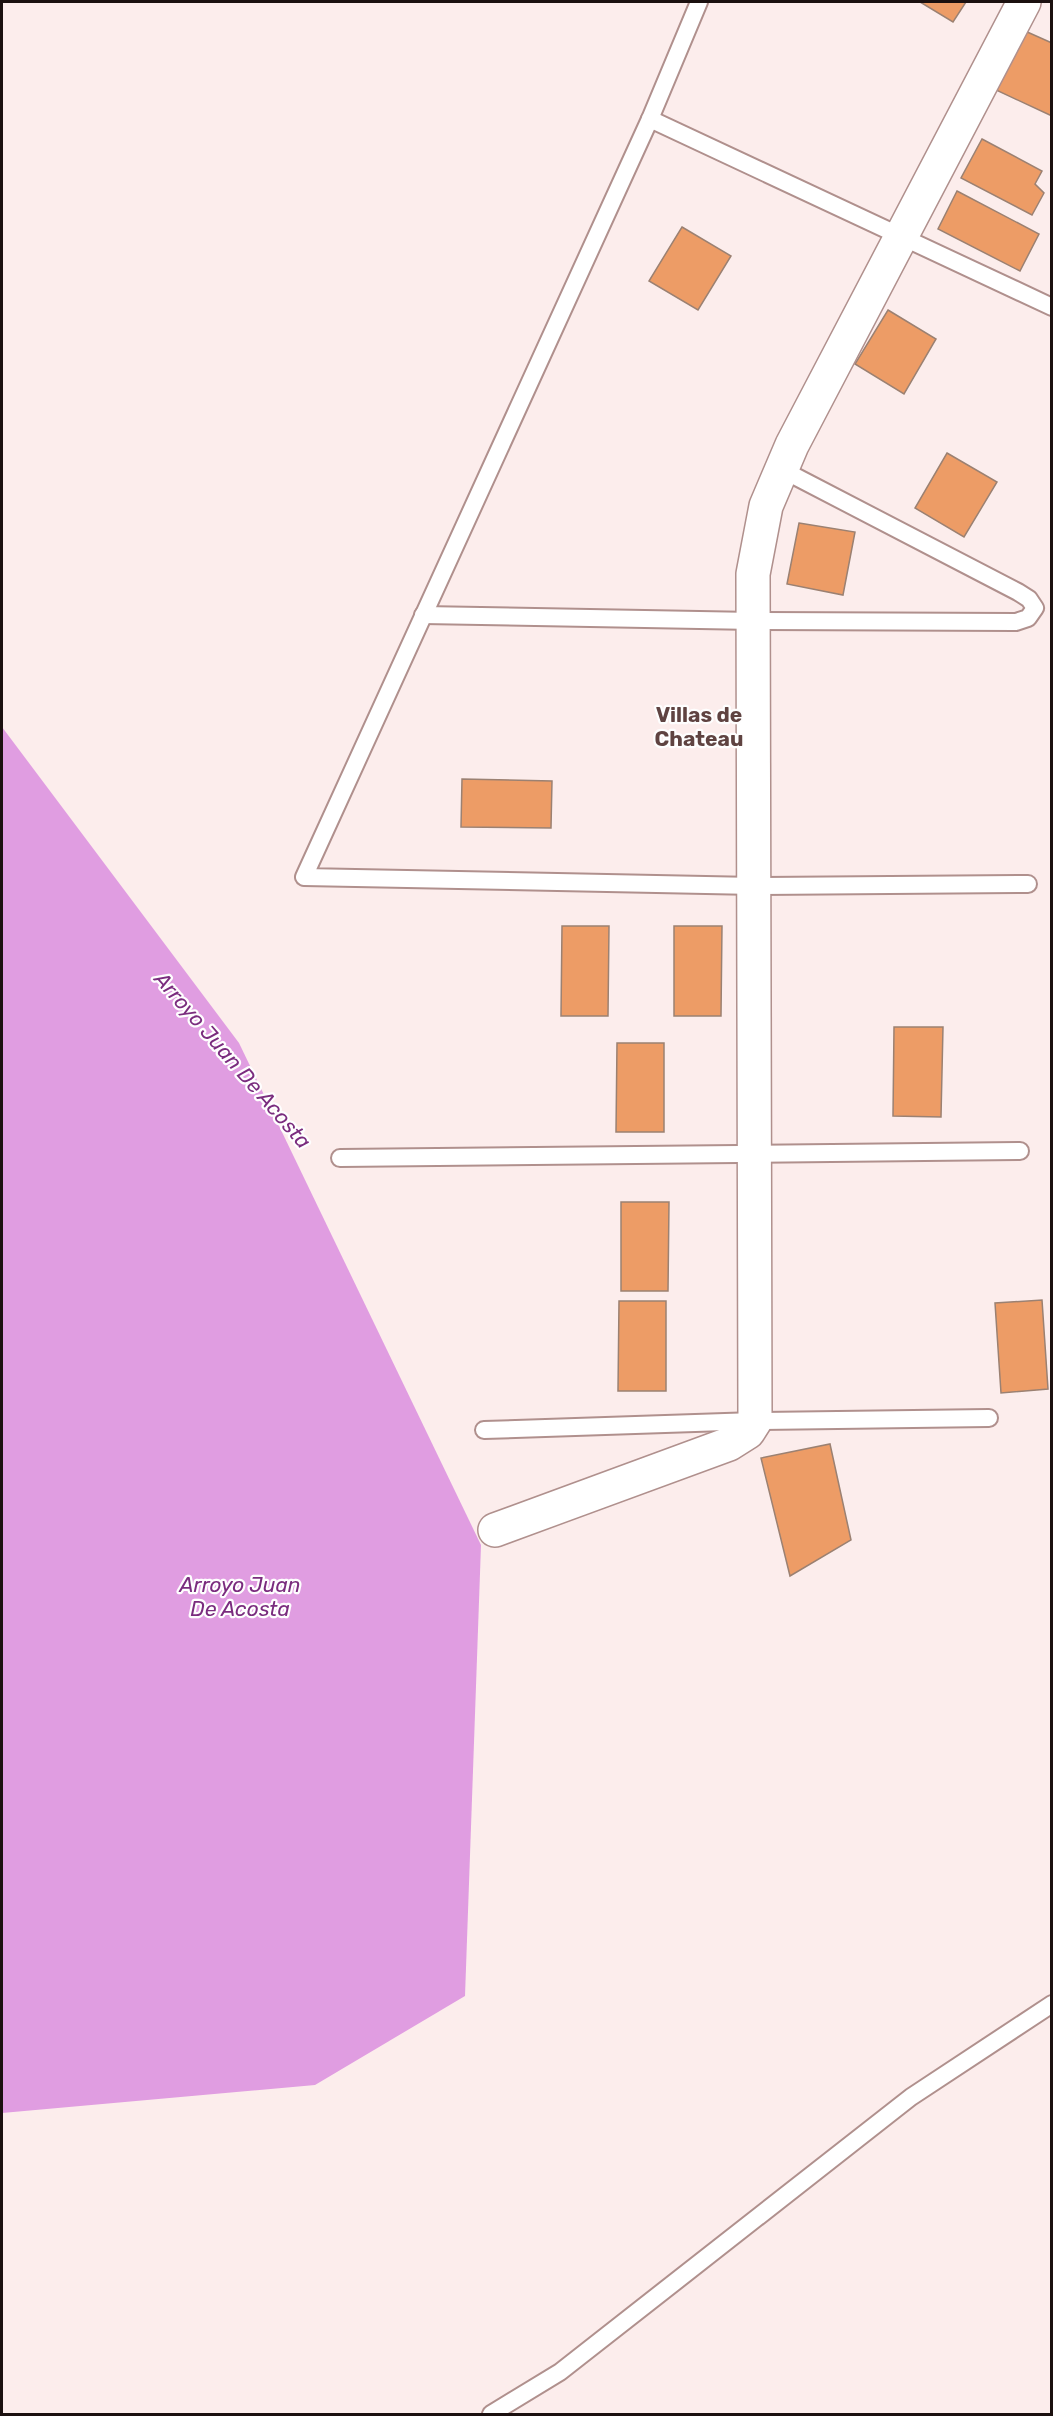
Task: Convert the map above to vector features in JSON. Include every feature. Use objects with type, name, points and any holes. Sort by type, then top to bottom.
[{"type":"street","points":[[495,1530],[729,1444],[748,1432],[755,1421],[753,574],[766,506],[781,469],[1024,2]]},
{"type":"lane","points":[[699,2],[650,119],[304,877],[755,886],[1028,884]]},
{"type":"lane","points":[[650,119],[1052,307]]},
{"type":"lane","points":[[423,615],[754,621],[1016,622],[1028,618],[1035,608],[1029,599],[1018,592],[781,469]]},
{"type":"lane","points":[[340,1158],[1020,1151]]},
{"type":"lane","points":[[484,1430],[755,1421],[988,1418]]},
{"type":"lane","points":[[491,2415],[560,2372],[911,2097],[1052,2004]]},
{"type":"water","name":"Arroyo Juan De Acosta","points":[[2,727],[239,1043],[481,1545],[465,1996],[315,2085],[2,2113]]},
{"type":"building","points":[[920,2],[966,2],[953,22]]},
{"type":"building","points":[[1025,31],[1052,43],[1052,116],[996,90]]},
{"type":"building","points":[[982,139],[1042,171],[1035,184],[1044,193],[1032,215],[961,178]]},
{"type":"building","points":[[957,191],[1039,234],[1020,271],[938,229]]},
{"type":"building","points":[[682,227],[731,256],[698,310],[649,281]]},
{"type":"building","points":[[888,310],[936,339],[904,394],[855,364]]},
{"type":"building","points":[[947,453],[997,482],[964,537],[915,508]]},
{"type":"building","points":[[799,523],[855,532],[843,595],[787,584]]},
{"type":"building","points":[[462,779],[552,781],[551,828],[461,827]]},
{"type":"building","points":[[562,926],[609,926],[608,1016],[561,1016]]},
{"type":"building","points":[[674,926],[722,926],[721,1016],[674,1016]]},
{"type":"building","points":[[894,1027],[943,1027],[941,1117],[893,1116]]},
{"type":"building","points":[[617,1043],[664,1043],[664,1132],[616,1132]]},
{"type":"building","points":[[621,1202],[669,1202],[668,1291],[621,1291]]},
{"type":"building","points":[[1042,1300],[1048,1389],[1001,1393],[995,1303]]},
{"type":"building","points":[[619,1301],[666,1301],[666,1391],[618,1391]]},
{"type":"building","points":[[830,1444],[851,1540],[790,1576],[761,1458]]},
{"type":"district","name":"Villas de Chateau","points":[[699,726]]}]
